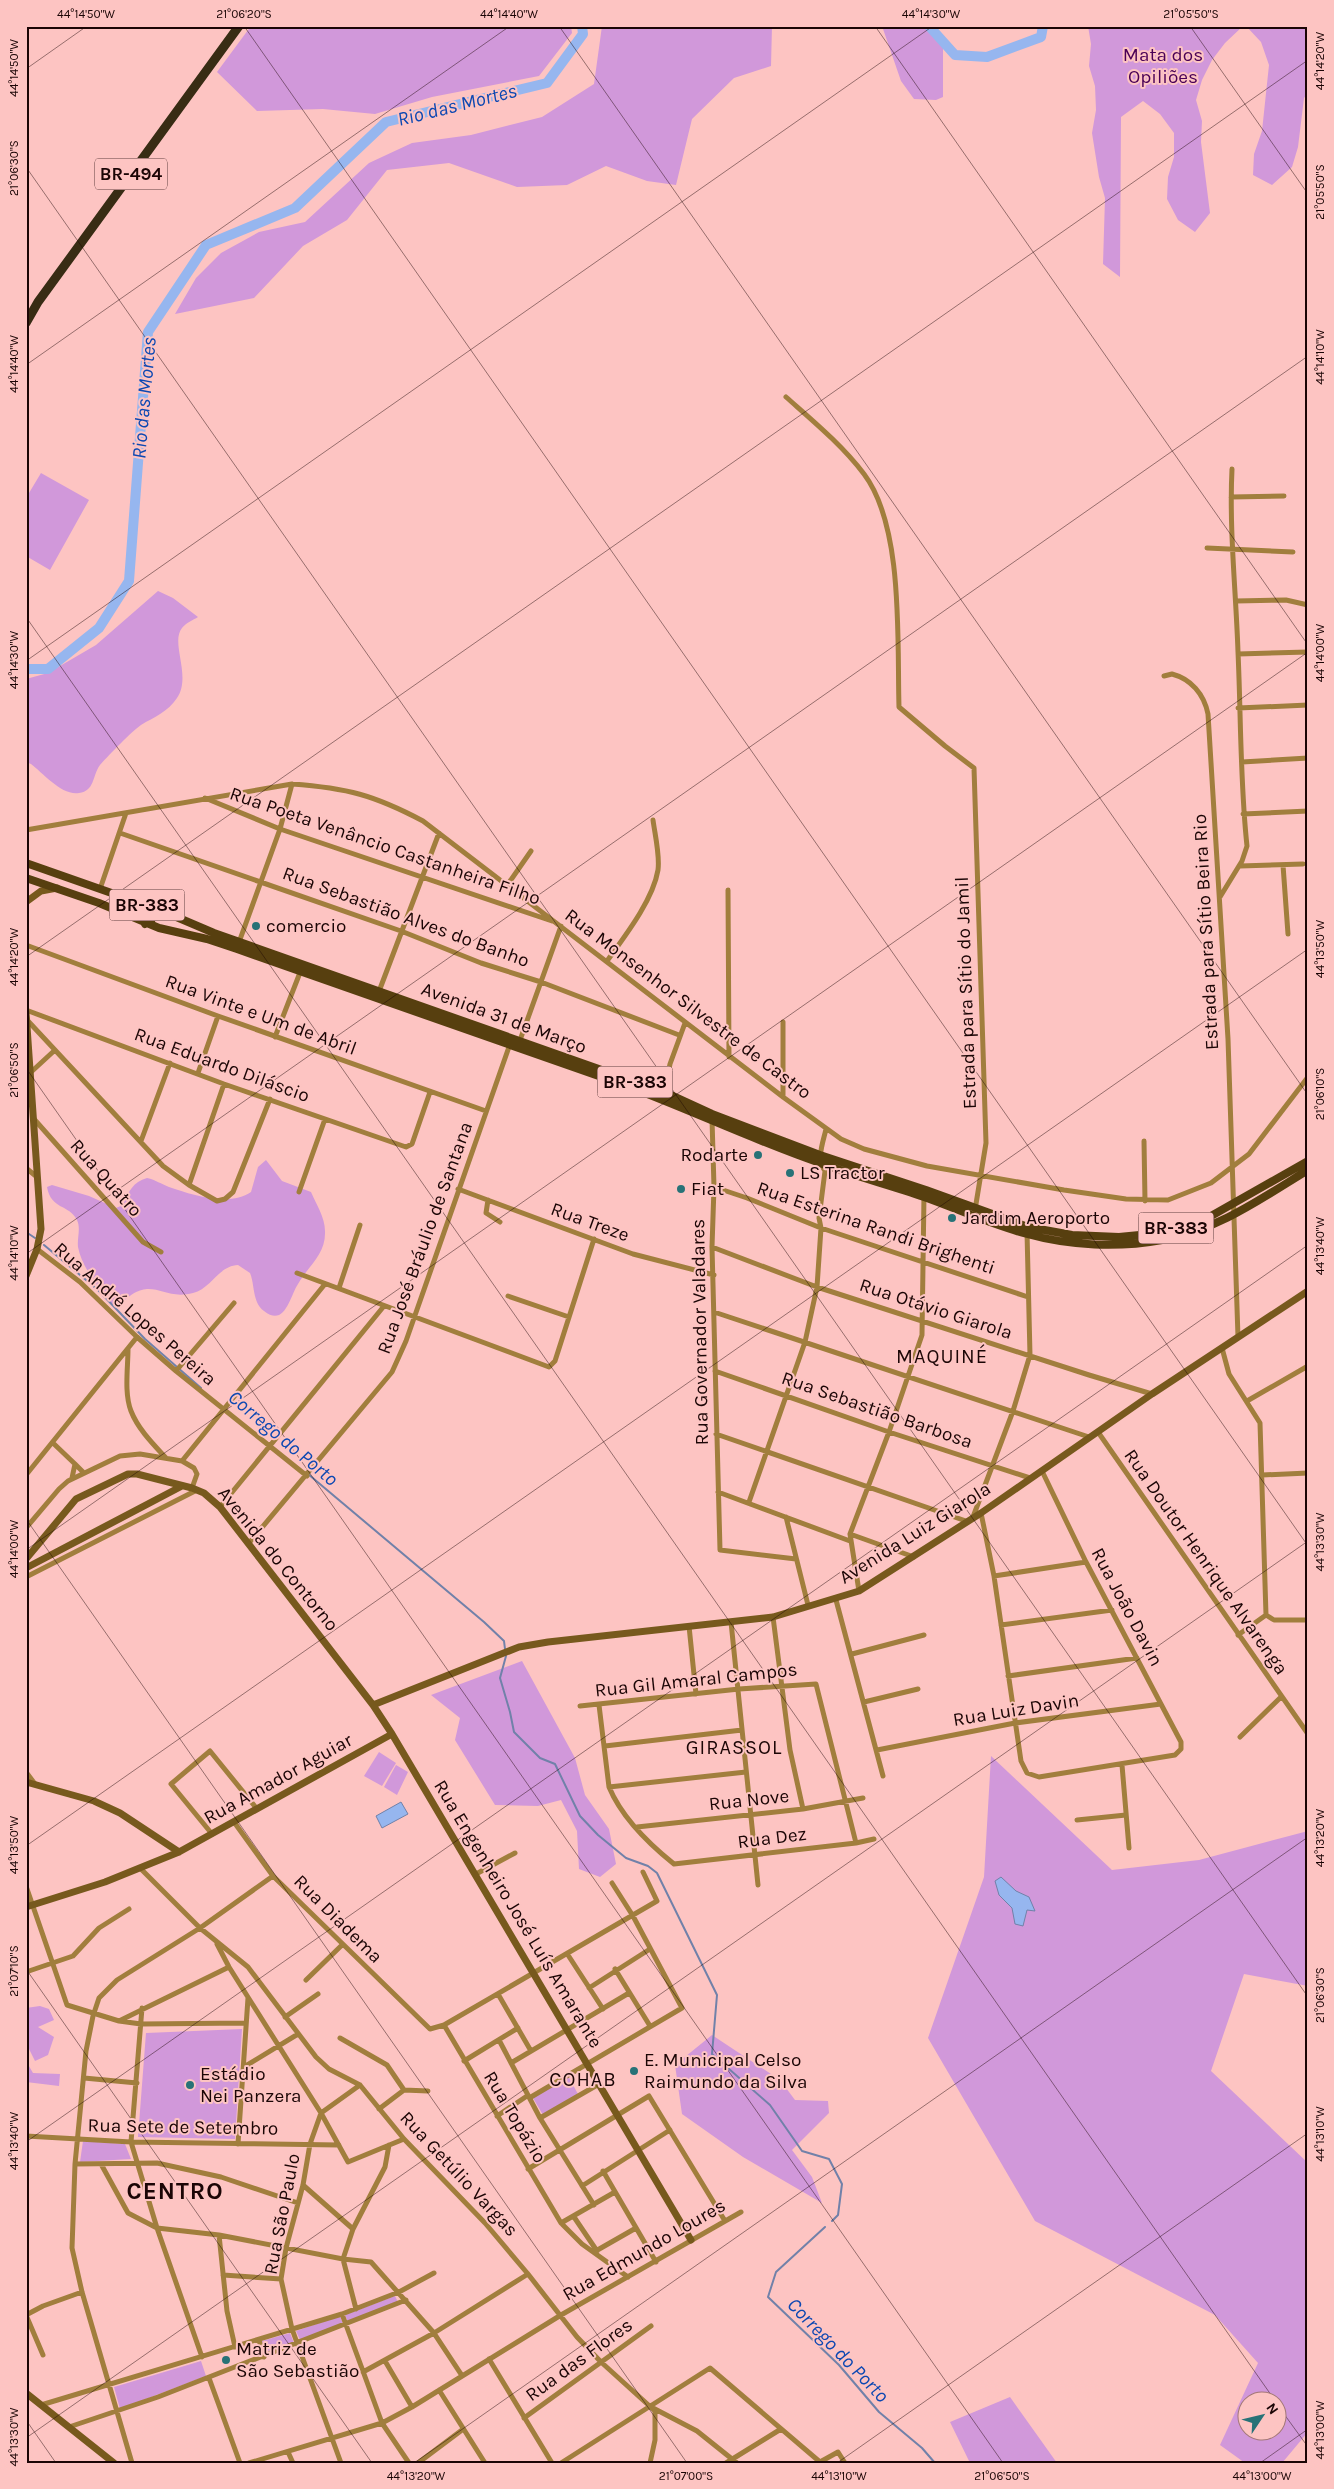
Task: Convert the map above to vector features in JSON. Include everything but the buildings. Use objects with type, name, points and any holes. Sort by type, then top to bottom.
[{"type":"highway","name":"BR-494","points":[[26,323],[43,295],[239,26]]},
{"type":"main road","name":"Avenida 31 de Março","points":[[26,863],[146,904],[238,945],[301,970],[378,994]]},
{"type":"main road","points":[[28,880],[42,873],[53,873]]},
{"type":"main road","name":"Avenida 31 de Março","points":[[28,880],[58,888],[146,924],[238,945],[378,994],[663,1096],[712,1118],[820,1159],[925,1193],[1028,1231],[1072,1239],[1161,1236],[1205,1228],[1235,1214],[1308,1170]]},
{"type":"main road","points":[[146,904],[153,916],[152,921],[146,924]]},
{"type":"main road","name":"Avenida 31 de Março","points":[[1161,1236],[1204,1220],[1234,1205],[1308,1161]]},
{"type":"street","name":"Estrada para Sítio do Jamil","points":[[786,397],[816,424],[865,475],[884,511],[892,558],[896,604],[899,707],[944,746],[974,768],[986,1143],[975,1212]]},
{"type":"street","points":[[1220,898],[1240,866],[1247,846],[1238,708],[1236,601],[1232,550],[1232,469]]},
{"type":"street","points":[[1231,497],[1284,496]]},
{"type":"street","points":[[1208,548],[1293,552]]},
{"type":"street","points":[[1236,601],[1286,600],[1308,605]]},
{"type":"street","points":[[1238,654],[1308,652]]},
{"type":"street","name":"Estrada para Sítio Beira Rio","points":[[1164,676],[1172,674],[1189,680],[1207,708],[1220,898],[1235,1214],[1238,1337]]},
{"type":"street","points":[[1238,708],[1308,705]]},
{"type":"street","points":[[1242,762],[1308,758]]},
{"type":"street","points":[[238,945],[280,830],[292,784]]},
{"type":"street","name":"Rua Monsenhor Silvestre de Castro","points":[[26,830],[292,784],[336,788],[385,801],[423,821],[508,884],[729,1057],[826,1129],[841,1139],[864,1149],[927,1166],[1105,1196],[1145,1201],[1168,1200],[1211,1183],[1249,1154],[1308,1077]]},
{"type":"street","name":"Rua Poeta Venâncio Castanheira Filho","points":[[205,798],[280,830],[555,922]]},
{"type":"street","points":[[1244,814],[1308,811]]},
{"type":"street","points":[[100,889],[126,813]]},
{"type":"street","points":[[608,961],[631,928],[654,884],[658,868],[653,820]]},
{"type":"street","name":"Rua Sebastião Alves do Banho","points":[[120,833],[402,931],[481,963],[541,982],[679,1035]]},
{"type":"street","points":[[378,994],[439,833]]},
{"type":"street","points":[[508,884],[532,851]]},
{"type":"street","points":[[1240,866],[1303,864]]},
{"type":"street","points":[[1283,865],[1288,934]]},
{"type":"street","points":[[26,902],[41,891],[58,888]]},
{"type":"street","points":[[728,890],[729,1057]]},
{"type":"street","name":"Rua José Bráulio de Santana","points":[[249,1543],[308,1475],[392,1372],[414,1316],[486,1111],[541,982],[561,926]]},
{"type":"street","name":"Rua Vinte e Um de Abril","points":[[26,945],[275,1037],[486,1111]]},
{"type":"street","points":[[275,1037],[301,970]]},
{"type":"street","points":[[26,1011],[42,1228],[38,1249],[26,1276]]},
{"type":"street","name":"Rua Eduardo Diláscio","points":[[26,1011],[224,1084],[409,1146],[430,1092]]},
{"type":"street","points":[[198,1073],[218,1016]]},
{"type":"street","points":[[28,1021],[163,1166],[189,1185],[217,1201],[228,1197],[233,1192],[270,1100]]},
{"type":"street","points":[[783,1022],[783,1097]]},
{"type":"street","points":[[663,1096],[679,1035],[685,1023]]},
{"type":"street","points":[[30,1073],[55,1050]]},
{"type":"street","points":[[141,1141],[170,1063]]},
{"type":"street","points":[[189,1185],[224,1084]]},
{"type":"street","name":"Rua Governador Valadares","points":[[712,1118],[714,1187],[712,1246],[720,1550],[796,1559]]},
{"type":"street","name":"Rua Quatro","points":[[34,1119],[143,1242],[161,1252]]},
{"type":"street","points":[[299,1192],[325,1119]]},
{"type":"street","points":[[749,1502],[805,1342],[817,1287],[819,1218],[825,1170],[820,1159],[826,1129]]},
{"type":"street","points":[[1144,1140],[1145,1201]]},
{"type":"street","points":[[26,1168],[37,1177]]},
{"type":"street","name":"Rua Esterina Randi Brighenti","points":[[714,1187],[820,1228],[1028,1297]]},
{"type":"street","name":"Rua Treze","points":[[458,1189],[633,1254],[714,1275]]},
{"type":"street","points":[[859,1591],[850,1534],[889,1432],[922,1335],[922,1262],[925,1193]]},
{"type":"street","points":[[488,1200],[486,1213],[500,1222]]},
{"type":"street","points":[[339,1288],[360,1225]]},
{"type":"street","points":[[973,1517],[993,1466],[1030,1355],[1028,1231]]},
{"type":"street","points":[[297,1273],[549,1367],[555,1361],[594,1239]]},
{"type":"street","name":"Rua Otávio Giarola","points":[[712,1246],[817,1287],[1152,1394]]},
{"type":"street","name":"Rua André Lopes Pereira","points":[[38,1249],[80,1282],[137,1337],[308,1475]]},
{"type":"street","points":[[182,1461],[325,1284]]},
{"type":"street","name":"Avenida Luiz Giarola","points":[[373,1705],[519,1647],[548,1642],[773,1617],[800,1610],[808,1605],[836,1600],[859,1591],[981,1513],[1152,1394],[1308,1290]]},
{"type":"street","points":[[508,1296],[569,1317]]},
{"type":"street","points":[[178,1369],[234,1303]]},
{"type":"street","points":[[220,1507],[384,1306]]},
{"type":"street","points":[[714,1312],[1089,1437]]},
{"type":"street","points":[[26,1475],[137,1337]]},
{"type":"street","points":[[128,1348],[128,1392],[131,1410],[146,1435],[166,1459]]},
{"type":"street","points":[[1222,1348],[1229,1374],[1260,1423],[1266,1615]]},
{"type":"street","points":[[1247,1401],[1308,1366]]},
{"type":"street","name":"Rua Sebastião Barbosa","points":[[715,1371],[787,1394],[889,1432],[1030,1478]]},
{"type":"street","name":"Rua Doutor Henrique Alvarenga","points":[[1098,1432],[1238,1636],[1308,1734]]},
{"type":"street","points":[[716,1434],[966,1521]]},
{"type":"street","points":[[53,1443],[84,1473]]},
{"type":"street","points":[[26,1528],[58,1489],[72,1478],[126,1454],[140,1454],[182,1461],[197,1472],[195,1489],[26,1577]]},
{"type":"street","points":[[72,1478],[74,1464]]},
{"type":"street","name":"Rua João Davin","points":[[1042,1471],[1086,1562],[1181,1742],[1181,1749],[1176,1754],[1122,1765]]},
{"type":"street","points":[[1262,1475],[1308,1473]]},
{"type":"street","name":"Avenida do Contorno","points":[[26,1559],[76,1499],[128,1474],[137,1474],[204,1493],[220,1507],[249,1543],[373,1705],[392,1734]]},
{"type":"street","points":[[26,1568],[182,1486]]},
{"type":"street","points":[[718,1492],[850,1541]]},
{"type":"street","points":[[981,1513],[994,1576],[1021,1761],[1027,1773],[1039,1777],[1122,1765],[1129,1848]]},
{"type":"street","points":[[786,1518],[808,1605]]},
{"type":"street","points":[[850,1534],[914,1557]]},
{"type":"street","points":[[994,1576],[1086,1562]]},
{"type":"street","points":[[836,1600],[852,1654],[883,1776]]},
{"type":"street","points":[[1001,1624],[1112,1610]]},
{"type":"street","points":[[1238,1636],[1266,1615]]},
{"type":"street","points":[[1266,1615],[1274,1620],[1308,1620]]},
{"type":"street","points":[[773,1617],[790,1750],[803,1810]]},
{"type":"street","points":[[731,1622],[739,1689],[749,1815],[758,1884]]},
{"type":"street","points":[[689,1626],[696,1694]]},
{"type":"street","points":[[852,1654],[924,1635]]},
{"type":"street","points":[[1008,1676],[1138,1658]]},
{"type":"street","name":"Rua Gil Amaral Campos","points":[[580,1706],[739,1689],[816,1684],[846,1802]]},
{"type":"street","points":[[864,1702],[918,1689]]},
{"type":"street","points":[[1240,1737],[1281,1697]]},
{"type":"street","name":"Rua Luiz Davin","points":[[877,1750],[1016,1724],[1161,1704]]},
{"type":"street","points":[[599,1705],[609,1787],[614,1799],[637,1827]]},
{"type":"street","points":[[605,1746],[742,1730]]},
{"type":"street","name":"Rua Amador Aguiar","points":[[30,1906],[141,1869],[179,1852],[392,1734]]},
{"type":"street","name":"Rua Engenheiro José Luís Amarante","points":[[392,1734],[691,2240]]},
{"type":"street","points":[[212,1834],[171,1784],[210,1751],[258,1809]]},
{"type":"street","points":[[26,1772],[35,1785]]},
{"type":"street","points":[[609,1787],[746,1772]]},
{"type":"street","points":[[26,1782],[94,1801],[120,1813],[179,1852]]},
{"type":"street","name":"Rua Nove","points":[[637,1827],[803,1810],[863,1798]]},
{"type":"street","points":[[846,1802],[856,1843]]},
{"type":"street","points":[[1077,1820],[1126,1815]]},
{"type":"street","name":"Rua Diadema","points":[[234,1822],[274,1876],[342,1945],[430,2029],[444,2025]]},
{"type":"street","name":"Rua Dez","points":[[637,1827],[650,1844],[674,1864],[754,1856],[874,1839]]},
{"type":"street","points":[[476,1874],[515,1853]]},
{"type":"street","name":"Rua Getúlio Vargas","points":[[141,1869],[200,1928],[248,1968],[316,2057],[329,2069],[360,2085],[404,2139],[485,2223],[600,2362],[650,2406],[697,2431],[735,2461]]},
{"type":"street","points":[[444,2025],[568,1955],[657,1901],[644,1872]]},
{"type":"street","points":[[132,2463],[82,2292],[72,2248],[75,2164],[86,2052],[94,2014],[99,1998],[117,1980],[200,1928],[274,1876]]},
{"type":"street","points":[[497,2116],[527,2096],[531,2097],[682,2008],[612,1883]]},
{"type":"street","points":[[26,1886],[30,1906],[54,1963],[67,2005],[119,2021],[141,2024],[246,2023]]},
{"type":"street","points":[[26,1972],[73,1956],[99,1928],[129,1909]]},
{"type":"street","points":[[216,1941],[229,1967],[321,2113],[348,2162],[404,2139]]},
{"type":"street","points":[[306,1980],[342,1945]]},
{"type":"street","points":[[589,1988],[615,1969],[650,1949]]},
{"type":"street","points":[[568,1955],[603,2009]]},
{"type":"street","points":[[119,2021],[142,2008],[229,1967]]},
{"type":"street","points":[[615,1969],[650,2026]]},
{"type":"street","points":[[511,2063],[629,1993]]},
{"type":"street","points":[[286,2018],[318,1994]]},
{"type":"street","points":[[498,1994],[531,2051]]},
{"type":"street","points":[[238,2144],[248,1998]]},
{"type":"street","points":[[142,2008],[131,2142],[157,2228],[202,2357]]},
{"type":"street","name":"Rua Topázio","points":[[444,2025],[561,2223],[573,2236],[628,2278]]},
{"type":"street","points":[[464,2061],[518,2028]]},
{"type":"street","points":[[244,2068],[298,2034]]},
{"type":"street","points":[[340,2038],[387,2065],[404,2090]]},
{"type":"street","points":[[499,2040],[531,2097],[540,2118],[594,2205]]},
{"type":"street","points":[[84,2078],[136,2083]]},
{"type":"street","points":[[540,2118],[599,2084]]},
{"type":"street","points":[[321,2113],[360,2085]]},
{"type":"street","points":[[379,2109],[404,2090],[428,2091]]},
{"type":"street","points":[[528,2169],[649,2096],[725,2221]]},
{"type":"street","name":"Rua São Paulo","points":[[321,2113],[310,2144],[303,2185],[286,2248],[281,2279],[292,2329],[341,2463]]},
{"type":"street","points":[[582,2186],[670,2130]]},
{"type":"street","name":"Rua Sete de Setembro","points":[[26,2136],[131,2142],[339,2145]]},
{"type":"street","points":[[356,2309],[343,2259],[353,2229],[384,2167],[389,2145]]},
{"type":"street","points":[[75,2164],[157,2162],[204,2172],[298,2203]]},
{"type":"street","points":[[101,2164],[128,2213],[157,2228],[219,2235],[343,2259],[370,2262],[434,2333],[461,2374]]},
{"type":"street","points":[[603,2171],[656,2262]]},
{"type":"street","points":[[303,2185],[353,2229]]},
{"type":"street","points":[[561,2223],[615,2192]]},
{"type":"street","name":"Rua Edmundo Loures","points":[[249,2463],[382,2422],[412,2407],[461,2374],[741,2212]]},
{"type":"street","points":[[574,2217],[595,2252],[636,2228]]},
{"type":"street","points":[[219,2235],[223,2275],[235,2347]]},
{"type":"street","points":[[41,2405],[342,2314],[399,2292],[434,2273]]},
{"type":"street","points":[[364,2372],[434,2333],[528,2274]]},
{"type":"street","points":[[223,2275],[281,2279]]},
{"type":"street","points":[[43,2355],[26,2315],[43,2306],[82,2292]]},
{"type":"street","points":[[68,2427],[264,2357],[406,2300]]},
{"type":"street","points":[[342,2314],[382,2422],[409,2463]]},
{"type":"street","name":"Rua das Flores","points":[[524,2418],[652,2326]]},
{"type":"street","points":[[259,2340],[264,2357]]},
{"type":"street","points":[[489,2358],[552,2463]]},
{"type":"street","points":[[385,2361],[412,2407]]},
{"type":"street","points":[[561,2463],[710,2368],[819,2462],[838,2452],[845,2463]]},
{"type":"street","points":[[208,2378],[240,2463]]},
{"type":"street","points":[[439,2390],[484,2463]]},
{"type":"street","points":[[26,2393],[114,2463]]},
{"type":"street","points":[[650,2406],[655,2411],[655,2440],[650,2463]]},
{"type":"street","points":[[726,2463],[735,2461],[781,2429]]},
{"type":"street","points":[[418,2463],[462,2430]]},
{"type":"street","points":[[288,2452],[293,2463]]},
{"type":"green space","points":[[251,26],[571,26],[572,33],[539,76],[432,97],[375,114],[323,109],[257,111],[217,72]]},
{"type":"green space","points":[[602,26],[772,26],[771,66],[734,78],[692,119],[676,185],[647,181],[606,166],[567,185],[517,187],[449,163],[387,170],[347,220],[303,246],[254,298],[175,314],[196,278],[221,253],[259,232],[305,222],[369,163],[412,143],[471,135],[542,117],[594,84]]},
{"type":"green space","points":[[882,26],[933,26],[943,40],[943,97],[936,100],[914,99],[901,81]]},
{"type":"green space","name":"Mata dos Opiliões","points":[[1088,26],[1243,26],[1225,43],[1212,60],[1202,80],[1196,100],[1202,121],[1201,142],[1210,213],[1195,232],[1178,220],[1167,199],[1168,177],[1174,157],[1174,133],[1160,114],[1143,101],[1121,117],[1120,277],[1103,264],[1105,198],[1099,177],[1092,133],[1096,110],[1095,86],[1089,66],[1091,44]]},
{"type":"green space","name":"Mata dos Opiliões","points":[[1246,26],[1308,26],[1308,93],[1304,98],[1298,147],[1292,167],[1272,185],[1253,175],[1254,154],[1262,131],[1269,65],[1261,42]]},
{"type":"green space","points":[[41,473],[89,500],[50,570],[26,556],[26,498]]},
{"type":"green space","points":[[158,591],[173,598],[198,617],[184,626],[179,634],[178,642],[182,680],[177,698],[169,707],[137,728],[120,744],[97,769],[91,786],[88,789],[79,793],[66,791],[26,762],[26,679],[48,673],[96,645]]},
{"type":"green space","points":[[266,1160],[282,1181],[311,1192],[325,1226],[325,1239],[320,1253],[302,1277],[286,1308],[277,1316],[271,1315],[260,1307],[257,1303],[250,1273],[238,1265],[225,1269],[199,1291],[181,1295],[147,1289],[138,1291],[128,1297],[116,1309],[93,1280],[80,1255],[77,1220],[70,1211],[52,1200],[47,1187],[52,1185],[89,1196],[116,1208],[123,1205],[129,1192],[138,1182],[147,1178],[200,1196],[233,1199],[251,1192],[258,1167]]},
{"type":"green space","points":[[522,1661],[575,1758],[585,1795],[609,1829],[616,1864],[600,1877],[579,1869],[577,1831],[561,1800],[538,1806],[495,1805],[455,1740],[460,1718],[431,1695]]},
{"type":"green space","points":[[379,1752],[396,1763],[382,1786],[364,1776]]},
{"type":"green space","points":[[991,1756],[1112,1870],[1199,1860],[1308,1831],[1308,1986],[1244,1974],[1211,2071],[1308,2163],[1308,2432],[1282,2463],[1245,2463],[1220,2445],[1236,2410],[1236,2442],[1286,2442],[1286,2392],[1245,2392],[1258,2363],[1215,2315],[1035,2221],[928,2038],[984,1877]]},
{"type":"green space","points":[[396,1765],[408,1772],[397,1795],[384,1787]]},
{"type":"green space","points":[[40,2006],[49,2009],[54,2020],[38,2027],[54,2037],[48,2055],[35,2061],[26,2043],[26,2008]]},
{"type":"green space","name":"Estádio Nei Panzera","points":[[242,2029],[235,2139],[138,2137],[146,2033]]},
{"type":"green space","points":[[712,2035],[780,2080],[795,2100],[828,2101],[829,2113],[792,2150],[812,2177],[822,2203],[743,2157],[682,2114],[675,2065]]},
{"type":"green space","points":[[26,2061],[33,2073],[60,2074],[59,2086],[26,2082]]},
{"type":"green space","points":[[568,2076],[578,2094],[543,2115],[533,2098]]},
{"type":"green space","points":[[83,2141],[125,2144],[131,2159],[80,2162]]},
{"type":"green space","points":[[395,2296],[398,2302],[348,2322],[345,2315]]},
{"type":"green space","points":[[340,2316],[343,2324],[300,2340],[296,2331]]},
{"type":"green space","points":[[290,2333],[294,2343],[265,2352],[262,2341]]},
{"type":"green space","points":[[201,2361],[206,2376],[120,2409],[114,2387]]},
{"type":"green space","points":[[1010,2397],[1057,2463],[970,2463],[950,2422]]},
{"type":"water","points":[[401,1802],[408,1814],[382,1828],[376,1816]]},
{"type":"water","points":[[1001,1877],[1016,1891],[1029,1897],[1035,1911],[1027,1910],[1023,1926],[1015,1924],[1012,1908],[999,1895],[995,1881]]},
{"type":"waterway","name":"Rio das Mortes","points":[[26,669],[48,669],[99,628],[129,581],[148,332],[206,245],[295,208],[386,122],[547,83],[583,34],[582,26]]},
{"type":"waterway","points":[[929,26],[955,55],[987,57],[1041,37],[1043,26]]},
{"type":"waterway","points":[[26,1232],[35,1238]]},
{"type":"waterway","name":"Corrego do Porto","points":[[44,1245],[98,1290],[145,1339],[201,1388]]},
{"type":"waterway","name":"Corrego do Porto","points":[[308,1474],[484,1622],[504,1641],[505,1649]]},
{"type":"waterway","name":"Corrego do Porto","points":[[506,1656],[500,1678],[514,1732],[540,1758],[555,1764],[580,1816],[598,1835],[626,1858],[648,1866],[657,1873],[717,1995],[712,2054],[770,2105],[802,2151],[829,2159],[842,2184],[838,2215],[832,2221]]},
{"type":"waterway","name":"Corrego do Porto","points":[[825,2227],[776,2272],[768,2297],[839,2365],[879,2412],[922,2448],[935,2463]]},
{"type":"place","name":"comercio","points":[[256,926]]},
{"type":"place","name":"Rodarte","points":[[758,1155]]},
{"type":"place","name":"LS Tractor","points":[[790,1173]]},
{"type":"place","name":"Fiat","points":[[681,1189]]},
{"type":"place","name":"Jardim Aeroporto","points":[[952,1218]]},
{"type":"place","name":"E. Municipal Celso Raimundo da Silva","points":[[634,2071]]},
{"type":"place","name":"Estádio Nei Panzera","points":[[190,2085]]},
{"type":"place","name":"Matriz de São Sebastião","points":[[226,2360]]},
{"type":"district","name":"MAQUINÉ","points":[[942,1356]]},
{"type":"district","name":"GIRASSOL","points":[[734,1747]]},
{"type":"district","name":"COHAB","points":[[583,2079]]},
{"type":"district","name":"CENTRO","points":[[175,2191]]}]
